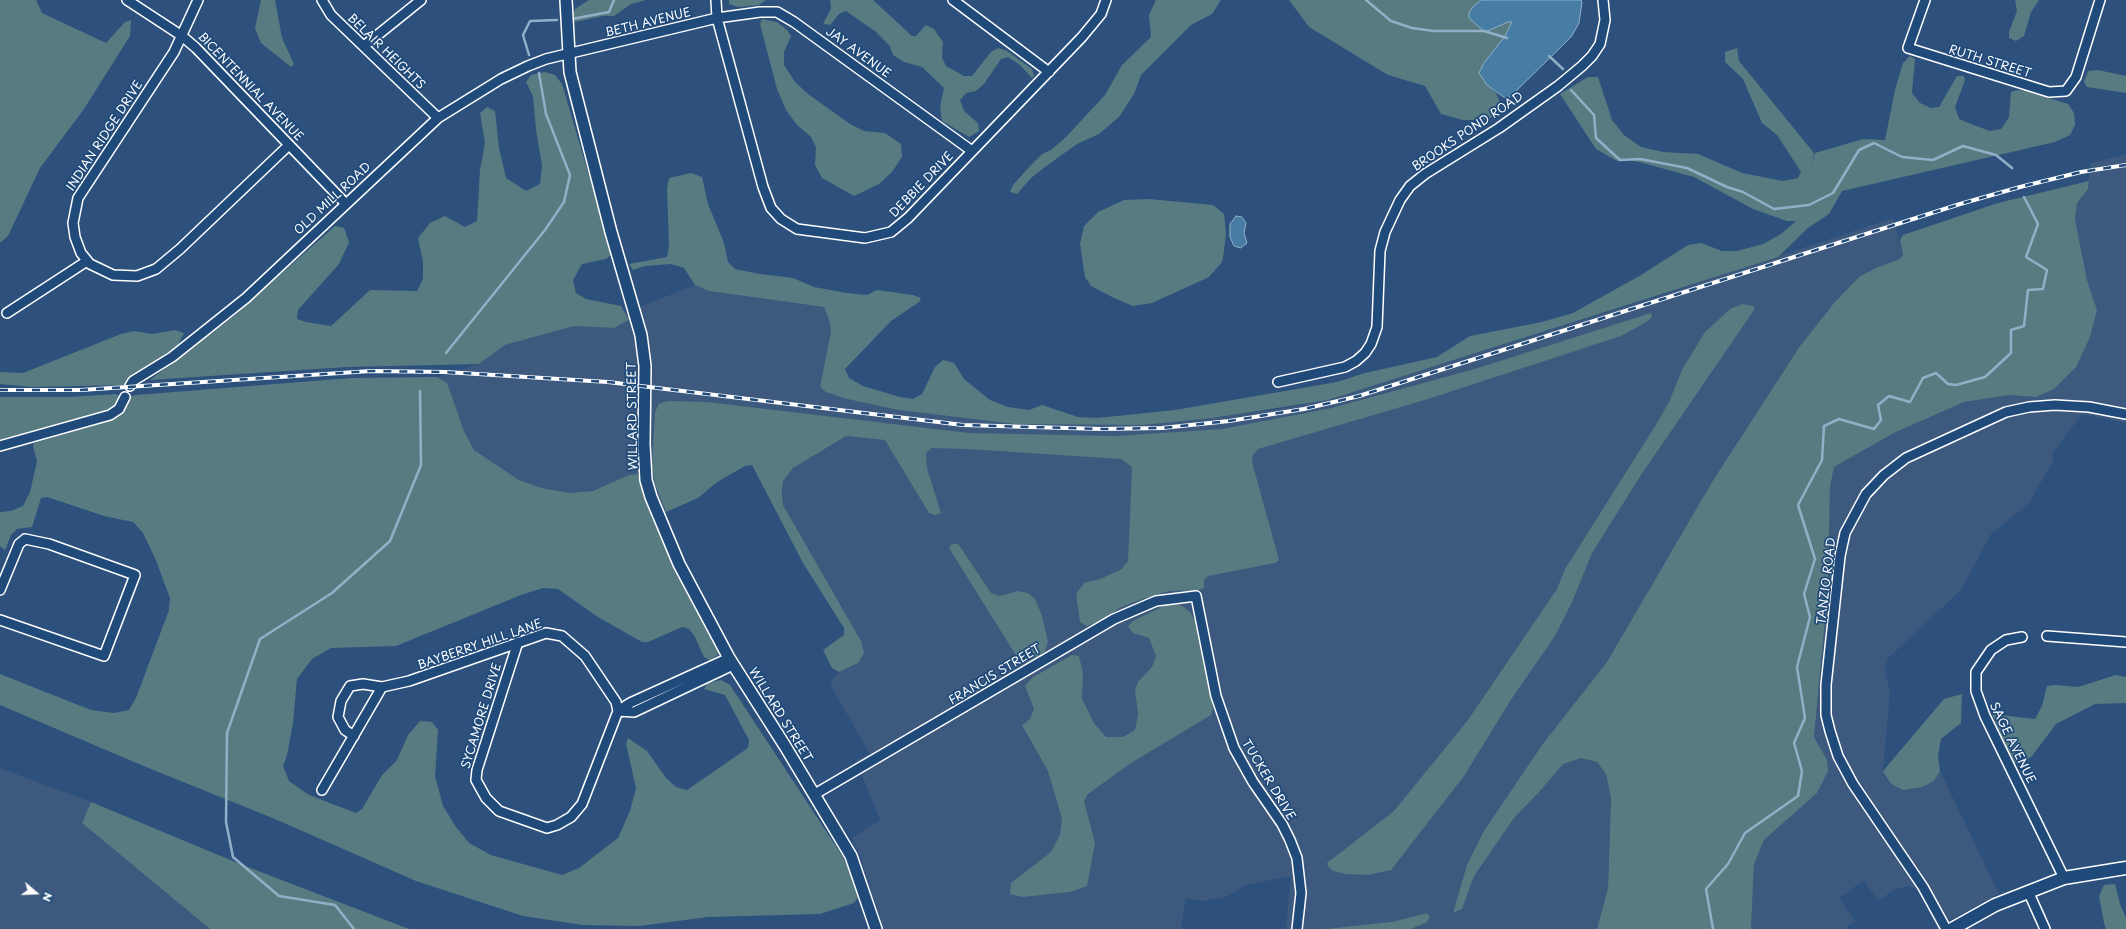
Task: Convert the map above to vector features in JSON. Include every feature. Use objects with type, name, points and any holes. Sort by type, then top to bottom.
[{"type":"main road","points":[[1952,929],[1995,905],[2064,878],[2126,868]]},
{"type":"street","name":"BICENTENNIAL AVENUE","points":[[128,0],[182,36],[196,48],[345,203]]},
{"type":"street","name":"INDIAN RIDGE DRIVE","points":[[198,0],[182,36],[78,198],[73,215],[73,230],[77,245],[87,261],[102,271],[118,276],[137,276],[156,269],[175,254],[289,145]]},
{"type":"street","name":"BELAIR HEIGHTS","points":[[322,0],[331,15],[438,118]]},
{"type":"street","points":[[364,46],[421,0]]},
{"type":"street","name":"WILLARD STREET","points":[[566,0],[570,72],[611,232],[641,335],[645,361],[644,444],[646,480],[651,497],[679,564],[731,661],[815,794],[851,856],[876,929]]},
{"type":"street","points":[[716,0],[717,18]]},
{"type":"street","points":[[953,0],[1049,72]]},
{"type":"street","name":"DEBBIE DRIVE","points":[[717,18],[764,189],[775,213],[791,226],[810,232],[859,238],[876,237],[891,232],[908,218],[1093,25],[1104,9],[1106,0]]},
{"type":"street","name":"BROOKS POND ROAD","points":[[1278,382],[1345,368],[1356,362],[1365,353],[1371,344],[1377,325],[1382,244],[1385,232],[1400,200],[1410,186],[1425,174],[1499,128],[1558,86],[1582,66],[1592,56],[1600,44],[1605,20],[1604,0]]},
{"type":"street","name":"RUTH STREET","points":[[1925,0],[1908,48],[2031,88],[2049,92],[2066,91],[2076,76],[2100,0]]},
{"type":"street","name":"JAY AVENUE","points":[[717,18],[772,11],[782,14],[972,151]]},
{"type":"street","name":"BETH AVENUE","points":[[568,55],[717,18]]},
{"type":"street","name":"OLD MILL ROAD","points":[[130,386],[133,381],[172,357],[229,313],[345,203],[438,118],[481,91],[528,66],[546,59],[568,55]]},
{"type":"street","points":[[7,313],[87,261]]},
{"type":"street","points":[[0,446],[110,415],[119,409],[125,397]]},
{"type":"street","name":"TANZIO ROAD","points":[[1946,929],[1923,886],[1853,784],[1838,756],[1830,731],[1826,715],[1826,685],[1840,560],[1845,533],[1866,494],[1884,475],[1906,458],[2006,412],[2029,407],[2055,405],[2089,407],[2126,414]]},
{"type":"street","points":[[0,590],[19,544],[25,539],[49,544],[135,575],[104,656],[0,620]]},
{"type":"street","name":"FRANCIS STREET","points":[[815,794],[1114,619],[1156,601],[1196,596]]},
{"type":"street","name":"TUCKER DRIVE","points":[[1196,596],[1216,696],[1234,748],[1251,779],[1282,824],[1297,858],[1301,893],[1297,929]]},
{"type":"street","name":"BAYBERRY HILL LANE","points":[[354,736],[345,730],[338,717],[339,707],[350,686],[360,684],[382,687],[409,681],[546,633],[565,638],[590,662],[616,702],[618,711]]},
{"type":"street","points":[[2047,636],[2126,642]]},
{"type":"street","name":"SAGE AVENUE","points":[[2022,637],[2006,640],[1991,650],[1976,672],[1976,691],[1985,716],[2064,878]]},
{"type":"street","name":"SYCAMORE DRIVE","points":[[518,642],[476,774],[476,780],[480,790],[499,811],[547,828],[557,825],[574,815],[584,801],[618,711]]},
{"type":"street","points":[[618,711],[630,703],[731,661]]},
{"type":"street","points":[[322,790],[382,687]]},
{"type":"street","points":[[2028,891],[2046,929]]},
{"type":"shaded area","points":[[1481,0],[1581,0],[1582,2],[1579,23],[1571,37],[1510,97],[1505,98],[1487,85],[1479,73],[1484,63],[1505,36],[1512,22],[1508,22],[1485,32],[1469,18],[1469,13],[1472,8]]},
{"type":"shaded area","points":[[2126,154],[2126,423],[2082,414],[2052,454],[2053,461],[2029,503],[1991,534],[1961,590],[1888,658],[1885,671],[1890,692],[1883,771],[1934,781],[1940,771],[1999,894],[1940,925],[1917,889],[1908,886],[1895,889],[1878,901],[1864,880],[1839,898],[1855,921],[1844,929],[1751,929],[1754,864],[1764,840],[1817,793],[1827,760],[1814,737],[1828,589],[1830,487],[1834,467],[1894,433],[1964,402],[2009,395],[2036,397],[2097,310],[2087,280],[2075,219],[2077,203],[2088,189],[2091,163]]},
{"type":"shaded area","points":[[1236,216],[1242,217],[1246,223],[1244,233],[1247,243],[1241,248],[1234,246],[1230,237],[1230,224]]},
{"type":"shaded area","points":[[1893,218],[1903,255],[1898,260],[1878,267],[1860,276],[1834,303],[1800,346],[1712,482],[1607,662],[1543,745],[1597,762],[1606,774],[1611,798],[1608,888],[1597,929],[1286,929],[1291,876],[1246,885],[1226,897],[1203,901],[1186,898],[1181,929],[884,929],[861,859],[852,838],[880,820],[856,760],[870,754],[832,688],[831,681],[839,672],[858,663],[861,641],[783,505],[783,481],[756,471],[752,465],[745,466],[717,482],[698,498],[666,512],[650,511],[638,474],[629,475],[593,491],[569,493],[542,488],[519,480],[474,450],[437,377],[479,364],[505,345],[544,334],[574,326],[614,328],[629,320],[625,313],[695,285],[709,291],[824,307],[831,331],[820,387],[847,399],[898,410],[1015,424],[1273,410],[1328,400],[1665,294]]},
{"type":"shaded area","points":[[0,768],[91,802],[82,823],[210,929],[0,929]]},
{"type":"green space","points":[[0,0],[36,0],[42,13],[106,43],[125,22],[131,20],[130,36],[84,109],[40,168],[8,236],[0,243]]},
{"type":"green space","points":[[261,0],[275,0],[282,38],[294,64],[291,67],[261,43],[255,28]]},
{"type":"green space","points":[[589,0],[646,0],[631,4],[614,16],[603,16],[575,22],[572,19],[575,9]]},
{"type":"green space","points":[[729,0],[766,0],[759,5],[738,7],[729,4]]},
{"type":"green space","points":[[830,0],[873,0],[912,36],[916,36],[926,25],[934,29],[943,42],[942,58],[946,66],[964,76],[972,76],[991,52],[998,48],[1007,51],[1032,69],[1034,76],[1032,78],[1020,65],[1008,57],[1001,59],[984,84],[976,91],[966,93],[960,100],[964,111],[978,123],[979,131],[969,137],[942,121],[940,107],[944,88],[922,67],[904,62],[893,55],[890,46],[876,32],[846,11],[839,14],[830,25],[823,24],[831,9]]},
{"type":"green space","points":[[1156,0],[1221,0],[1212,14],[1191,25],[1141,75],[1134,94],[1119,117],[1099,134],[1077,144],[1045,167],[1031,178],[1017,194],[1010,192],[1013,185],[1030,166],[1042,154],[1051,150],[1066,137],[1105,95],[1122,65],[1151,37],[1149,15]]},
{"type":"green space","points":[[1289,0],[1481,0],[1469,13],[1485,32],[1508,22],[1512,22],[1505,36],[1484,63],[1479,73],[1487,85],[1496,93],[1501,105],[1496,115],[1487,120],[1463,120],[1441,114],[1425,86],[1388,75],[1309,27]]},
{"type":"green space","points":[[2015,0],[2039,0],[2031,12],[2024,36],[2016,41],[2009,38],[2009,32],[2017,11]]},
{"type":"green space","points":[[762,19],[777,22],[787,30],[791,36],[784,52],[784,65],[795,82],[808,94],[850,124],[864,131],[885,133],[901,144],[902,157],[892,172],[879,184],[854,196],[822,178],[815,165],[816,147],[811,137],[797,125],[786,110],[777,89],[760,24]]},
{"type":"green space","points":[[1737,48],[1739,61],[1814,153],[1812,166],[1815,153],[1863,139],[1885,140],[1895,90],[1903,63],[1910,56],[1915,59],[1912,93],[1920,103],[1931,108],[1939,107],[1957,76],[1964,76],[1965,80],[1955,107],[1959,119],[1990,131],[2001,129],[2009,117],[2011,92],[2018,90],[2068,104],[2074,113],[2075,125],[2070,135],[2055,142],[1842,191],[1829,214],[1808,228],[1778,257],[1328,400],[1212,418],[1143,425],[1015,424],[898,410],[847,399],[826,392],[820,387],[831,331],[824,307],[709,291],[695,285],[684,268],[671,264],[645,266],[633,270],[629,264],[667,257],[669,246],[667,188],[669,178],[691,173],[702,177],[708,204],[724,243],[728,262],[735,269],[793,278],[814,287],[847,293],[867,295],[877,290],[913,295],[921,298],[919,302],[891,321],[845,369],[849,378],[863,386],[900,397],[913,399],[922,394],[935,367],[943,360],[954,363],[964,379],[990,400],[1008,407],[1029,410],[1042,405],[1078,417],[1097,418],[1175,410],[1337,382],[1365,373],[1437,357],[1470,336],[1542,322],[1573,313],[1641,275],[1688,245],[1701,243],[1722,251],[1737,251],[1763,244],[1781,234],[1796,221],[1787,221],[1753,209],[1694,177],[1625,159],[1617,161],[1596,149],[1560,94],[1588,77],[1598,77],[1612,120],[1624,135],[1641,147],[1663,152],[1698,154],[1742,173],[1783,181],[1798,178],[1801,172],[1777,135],[1762,123],[1743,79],[1725,62],[1725,52]]},
{"type":"green space","points":[[2098,70],[2126,76],[2126,93],[2087,87],[2084,82],[2088,71]]},
{"type":"green space","points":[[545,72],[555,75],[562,84],[612,254],[606,259],[582,264],[573,280],[576,293],[586,299],[621,306],[629,320],[614,328],[574,326],[505,345],[479,364],[346,367],[150,380],[235,315],[335,226],[344,228],[349,242],[339,264],[298,310],[297,319],[331,326],[370,290],[417,291],[423,279],[423,262],[418,238],[430,223],[445,216],[465,227],[477,221],[480,170],[485,143],[480,113],[487,107],[495,111],[499,148],[506,178],[526,191],[540,184],[542,165],[536,130],[533,96],[526,82],[531,75]]},
{"type":"green space","points":[[2089,181],[2088,189],[2077,203],[2075,219],[2087,280],[2097,310],[2090,337],[2076,367],[2054,389],[2036,397],[2009,395],[1964,402],[1894,433],[1834,467],[1830,487],[1828,589],[1814,737],[1827,760],[1828,771],[1817,793],[1764,840],[1754,864],[1751,929],[1597,929],[1608,888],[1611,798],[1606,774],[1597,762],[1581,758],[1563,764],[1514,818],[1474,876],[1462,909],[1453,913],[1467,865],[1484,831],[1542,745],[1607,662],[1712,482],[1800,346],[1834,303],[1860,276],[1878,267],[1898,260],[1903,255],[1900,240],[1903,235],[1998,203]]},
{"type":"green space","points":[[1149,199],[1213,205],[1224,214],[1226,233],[1224,251],[1222,262],[1209,277],[1152,303],[1133,306],[1091,286],[1085,277],[1080,244],[1084,226],[1098,212],[1124,200]]},
{"type":"green space","points":[[1742,304],[1754,306],[1754,310],[1641,475],[1592,553],[1572,602],[1555,636],[1512,698],[1464,776],[1391,870],[1368,875],[1346,874],[1333,871],[1327,863],[1394,811],[1468,720],[1557,589],[1565,569],[1657,423],[1669,402],[1682,370],[1705,332],[1730,309]]},
{"type":"green space","points":[[1651,313],[1652,317],[1645,323],[1621,336],[1428,399],[1258,449],[1253,455],[1252,462],[1279,560],[1275,563],[1208,576],[1204,580],[1204,588],[1199,590],[1170,591],[1145,598],[1121,607],[1100,621],[1087,626],[1080,622],[1076,594],[1084,583],[1100,579],[1122,569],[1128,561],[1132,467],[1121,459],[931,448],[926,453],[927,468],[941,513],[935,515],[929,513],[885,440],[846,436],[793,468],[783,481],[782,491],[783,505],[861,641],[864,653],[858,663],[839,672],[832,668],[823,650],[844,635],[844,628],[803,563],[752,465],[745,466],[717,482],[698,498],[666,512],[655,484],[652,466],[655,412],[659,404],[667,401],[707,402],[969,433],[1115,436],[1222,429],[1332,408],[1478,368]]},
{"type":"green space","points":[[175,330],[184,333],[178,345],[126,385],[31,387],[0,384],[0,372],[23,373],[121,334],[134,331],[152,334]]},
{"type":"green space","points":[[437,377],[447,383],[464,431],[474,450],[519,480],[542,488],[569,493],[593,491],[629,475],[638,474],[650,511],[719,650],[718,655],[710,660],[704,657],[695,637],[689,629],[682,627],[648,642],[642,642],[598,617],[558,589],[543,588],[521,595],[396,646],[331,648],[312,659],[297,679],[293,723],[287,755],[283,766],[289,781],[309,795],[356,813],[362,809],[382,775],[397,760],[408,735],[420,721],[432,722],[438,730],[435,776],[443,806],[456,827],[469,843],[491,855],[562,875],[579,868],[618,838],[630,811],[636,788],[626,744],[628,738],[647,751],[666,778],[676,787],[687,790],[748,748],[749,740],[725,695],[704,689],[708,683],[721,680],[730,685],[843,857],[856,883],[859,896],[854,903],[820,914],[708,917],[639,926],[583,925],[523,916],[416,881],[275,819],[146,767],[0,705],[0,674],[91,710],[114,713],[129,710],[136,698],[169,610],[170,598],[155,558],[143,533],[133,522],[104,516],[47,497],[41,498],[32,527],[17,529],[11,535],[5,550],[0,546],[0,512],[11,511],[23,506],[30,492],[37,461],[33,447],[34,443],[113,420],[120,415],[131,396],[136,395],[351,378]]},
{"type":"green space","points":[[116,394],[120,397],[112,409],[0,442],[0,397],[70,397]]},
{"type":"green space","points":[[952,544],[958,544],[991,593],[1000,596],[1018,591],[1028,593],[1035,599],[1042,616],[1048,642],[1045,651],[1037,659],[1022,665],[949,548]]},
{"type":"green space","points":[[1166,605],[1181,605],[1190,612],[1195,621],[1213,709],[1211,715],[1131,763],[1088,794],[1084,801],[1095,843],[1087,886],[1070,892],[1023,897],[1010,894],[1011,883],[1051,852],[1060,835],[1062,819],[1048,771],[1022,725],[1030,719],[1034,709],[1025,686],[1033,677],[1072,655],[1079,656],[1083,673],[1082,699],[1094,723],[1106,737],[1123,737],[1135,730],[1138,714],[1135,690],[1138,682],[1152,667],[1156,656],[1149,638],[1133,633],[1128,626],[1133,621]]},
{"type":"green space","points":[[2116,675],[2126,677],[2126,703],[2095,704],[2056,724],[2032,756],[2022,765],[2011,761],[1992,714],[2035,719],[2042,706],[2047,686],[2055,685],[2078,687]]},
{"type":"green space","points":[[1962,694],[1961,723],[1941,739],[1938,756],[1940,771],[1934,781],[1922,787],[1903,790],[1891,784],[1883,771],[1944,699]]},
{"type":"green space","points":[[91,802],[240,864],[409,929],[210,929],[82,823]]},
{"type":"green space","points":[[2115,884],[2120,904],[2126,918],[2126,929],[2106,929],[2104,923],[2099,896],[2104,885]]},
{"type":"green space","points":[[1427,913],[1430,917],[1427,922],[1411,929],[1326,929],[1392,922]]},
{"type":"waterway","points":[[572,19],[609,12],[614,0]]},
{"type":"waterway","points":[[1366,0],[1391,21],[1412,28],[1434,31],[1484,31],[1507,38]]},
{"type":"waterway","points":[[529,55],[523,35],[530,21],[557,20]]},
{"type":"waterway","points":[[1549,56],[1563,69]]},
{"type":"waterway","points":[[446,353],[545,230],[564,202],[570,175],[546,114],[539,73]]},
{"type":"waterway","points":[[1571,90],[1594,115],[1596,138],[1620,160],[1640,159],[1687,168],[1727,187],[1743,192],[1774,209],[1809,205],[1833,193],[1859,150],[1874,143],[1902,157],[1933,160],[1963,146],[1996,155],[2012,168]]},
{"type":"waterway","points":[[1713,929],[1706,889],[1728,864],[1745,833],[1798,796],[1802,771],[1794,743],[1805,718],[1797,667],[1810,617],[1804,594],[1815,559],[1798,505],[1822,460],[1824,426],[1839,419],[1874,429],[1881,420],[1878,405],[1889,396],[1910,402],[1923,378],[1936,373],[1948,384],[1956,385],[1985,377],[2011,353],[2011,330],[2024,326],[2028,290],[2043,289],[2047,270],[2026,257],[2038,224],[2024,197]]},
{"type":"waterway","points":[[354,929],[335,905],[279,896],[233,857],[226,822],[227,733],[260,639],[332,593],[390,541],[421,465],[420,391]]},
{"type":"railway","points":[[0,390],[81,390],[371,371],[445,372],[608,382],[963,425],[1101,429],[1162,428],[1229,421],[1304,409],[1359,396],[1960,204],[2081,172],[2126,165]]}]
